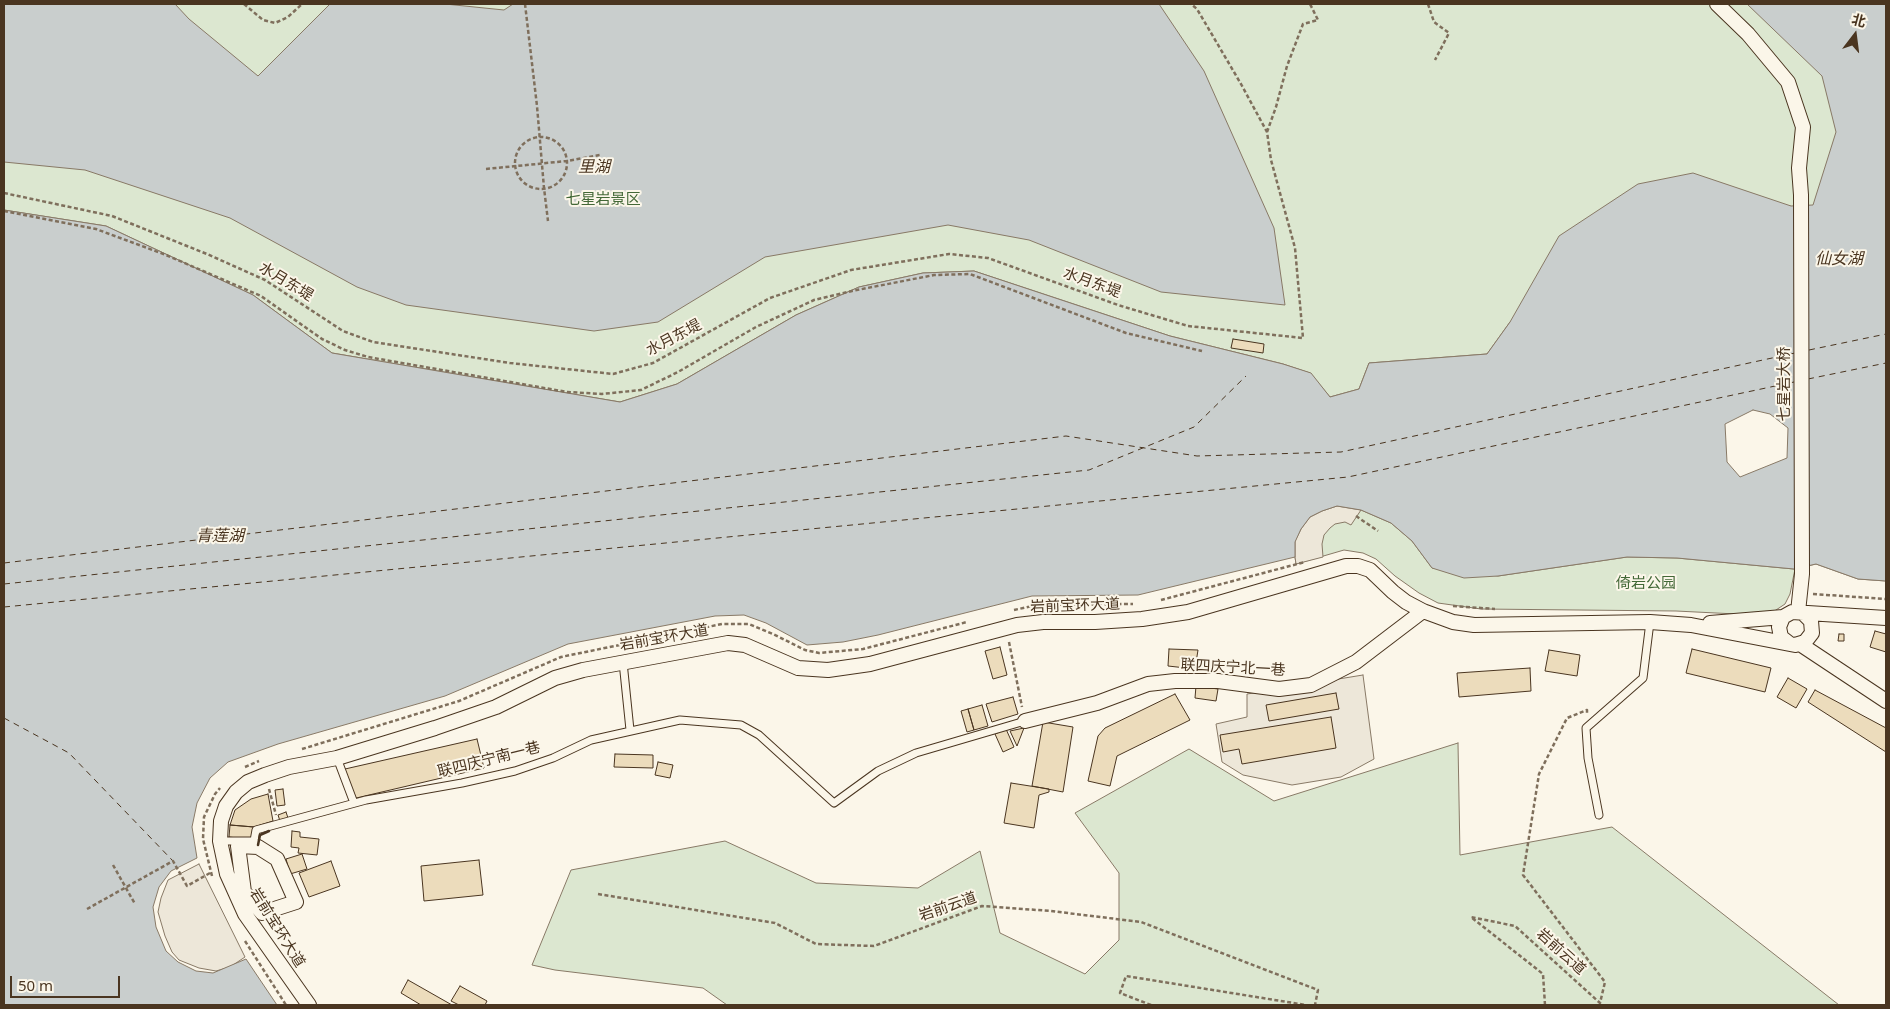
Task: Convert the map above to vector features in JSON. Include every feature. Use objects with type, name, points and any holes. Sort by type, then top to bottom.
[{"type":"street","name":"七星岩大桥","points":[[1717,4],[1748,34],[1788,82],[1802,127],[1799,168],[1801,195],[1802,574],[1800,612]]},
{"type":"street","name":"岩前宝环大道","points":[[309,1005],[246,914],[226,874],[220,841],[221,821],[226,806],[236,792],[248,782],[264,775],[289,767],[338,758],[496,707],[555,678],[583,670],[728,643],[745,645],[798,668],[828,670],[870,664],[1006,628],[1043,622],[1095,622],[1142,619],[1188,612],[1346,566],[1358,566],[1370,570],[1393,592],[1423,611]]},
{"type":"street","points":[[1423,611],[1453,622],[1474,625],[1650,622],[1691,625],[1795,644],[1810,638],[1812,627],[1808,617],[1800,612]]},
{"type":"street","name":"联四庆宁北一巷","points":[[1025,721],[1096,704],[1148,684],[1176,681],[1218,681],[1279,689],[1311,685],[1356,662],[1423,611]]},
{"type":"street","points":[[1691,625],[1783,617],[1792,612],[1886,618]]},
{"type":"street","points":[[1783,617],[1780,622],[1779,633],[1782,638],[1795,644],[1886,701]]},
{"type":"street","points":[[238,846],[258,847],[277,859],[296,902],[262,913],[244,892],[238,846]]},
{"type":"lane","points":[[1599,815],[1588,758],[1586,728],[1643,678],[1650,622]]},
{"type":"lane","points":[[623,662],[630,730]]},
{"type":"lane","name":"联四庆宁南一巷","points":[[220,841],[254,841],[256,830],[354,804],[515,771],[553,758],[591,740],[680,720],[741,725],[759,735],[834,803],[878,771],[916,753],[1025,721]]},
{"type":"lane","points":[[338,758],[354,804]]},
{"type":"path","points":[[244,4],[263,20],[275,23],[288,17],[302,4]]},
{"type":"path","points":[[525,4],[548,221]]},
{"type":"path","points":[[1192,4],[1197,9],[1241,84],[1266,132]]},
{"type":"path","points":[[1266,132],[1276,107],[1287,66],[1303,24],[1318,20],[1310,4]]},
{"type":"path","points":[[1428,4],[1434,22],[1449,33],[1436,60]]},
{"type":"path","name":"水月东堤","points":[[4,193],[112,216],[208,254],[265,280],[343,331],[373,342],[529,365],[613,374],[653,363],[770,298],[852,270],[949,254],[988,258],[1118,305],[1188,326],[1303,338],[1295,248],[1271,160],[1266,132]]},
{"type":"path","points":[[540,136],[556,141],[561,146],[567,161],[566,169],[558,182],[544,188],[536,188],[522,180],[515,165],[519,149],[524,142],[540,136]]},
{"type":"path","points":[[486,169],[567,161],[600,155]]},
{"type":"path","points":[[4,211],[96,229],[166,255],[262,296],[322,339],[345,350],[368,357],[567,392],[602,394],[641,390],[678,372],[756,327],[814,300],[852,290],[934,275],[970,274],[1126,333],[1202,351]]},
{"type":"path","points":[[1356,516],[1378,531]]},
{"type":"path","points":[[1800,594],[1886,599]]},
{"type":"path","points":[[1006,628],[1025,721]]},
{"type":"path","name":"岩前云道","points":[[1545,1005],[1543,974],[1471,917],[1515,926],[1600,1003],[1605,982],[1523,875],[1539,774],[1567,718],[1587,710],[1586,728]]},
{"type":"path","points":[[264,775],[278,824]]},
{"type":"path","points":[[87,909],[173,861],[188,886],[210,873]]},
{"type":"path","points":[[113,865],[135,904]]},
{"type":"path","name":"岩前云道","points":[[598,894],[775,923],[816,944],[874,946],[982,906],[1051,911],[1141,922],[1318,990],[1315,1005]]},
{"type":"path","points":[[1151,1005],[1120,993],[1126,976],[1306,1005]]},
{"type":"green space","name":"七星岩景区","points":[[4,4],[1886,4],[1886,581],[1858,579],[1816,564],[1795,569],[1790,594],[1785,604],[1773,612],[1756,615],[1676,611],[1481,609],[1438,603],[1419,593],[1395,576],[1376,559],[1363,553],[1344,550],[1296,564],[1295,542],[1301,529],[1361,510],[1391,523],[1412,541],[1432,568],[1498,576],[1627,557],[1677,558],[1794,569],[1791,206],[1510,322],[1487,354],[1369,363],[1359,389],[1330,397],[1310,373],[1283,364],[1170,336],[974,271],[923,273],[859,287],[796,315],[677,384],[620,402],[332,353],[253,295],[106,226],[4,210]]},
{"type":"green space","points":[[1458,743],[1460,855],[1612,827],[1839,1005],[727,1005],[703,988],[555,970],[532,965],[571,870],[725,841],[816,883],[918,888],[980,851],[1000,933],[1085,974],[1119,940],[1119,873],[1075,813],[1189,749],[1274,801]]},
{"type":"shaded area","points":[[1337,506],[1361,510],[1351,525],[1345,522],[1335,524],[1324,535],[1322,544],[1323,557],[1296,564],[1295,541],[1301,529],[1310,517]]},
{"type":"shaded area","points":[[1363,675],[1374,759],[1341,777],[1292,785],[1243,775],[1222,762],[1216,724],[1247,717],[1247,694]]},
{"type":"shaded area","points":[[199,864],[245,957],[230,967],[216,971],[199,968],[179,960],[172,952],[165,936],[158,912],[168,880]]},
{"type":"water","name":"里湖","points":[[4,4],[175,4],[189,19],[258,76],[330,4],[445,4],[504,10],[513,4],[1159,4],[1204,71],[1274,228],[1285,305],[1161,292],[1029,240],[948,225],[765,257],[658,322],[594,331],[406,305],[357,287],[230,218],[85,170],[4,162]]},
{"type":"water","name":"青莲湖","points":[[1747,4],[1886,4],[1886,581],[1858,579],[1816,564],[1794,569],[1677,558],[1627,557],[1498,576],[1464,578],[1432,568],[1412,541],[1391,523],[1361,510],[1337,506],[1310,517],[1301,529],[1295,542],[1295,557],[1138,595],[1032,596],[843,642],[807,645],[766,623],[744,615],[715,616],[568,644],[445,696],[278,744],[228,762],[210,778],[197,803],[192,827],[197,858],[171,871],[159,887],[153,907],[156,927],[166,951],[178,962],[196,971],[213,973],[246,959],[277,1005],[4,1005],[4,210],[106,226],[253,295],[332,353],[620,402],[677,384],[796,315],[859,287],[923,273],[974,271],[1170,336],[1283,364],[1311,373],[1330,397],[1359,389],[1369,363],[1487,354],[1510,322],[1559,236],[1638,184],[1693,173],[1791,206],[1813,205],[1836,132],[1822,76]],"holes":[[[1753,410],[1770,414],[1788,428],[1787,458],[1740,477],[1727,462],[1725,424]]]},
{"type":"building","points":[[1233,339],[1264,344],[1263,353],[1231,348]]},
{"type":"building","points":[[1875,631],[1886,634],[1886,652],[1870,647]]},
{"type":"building","points":[[1839,634],[1844,634],[1844,641],[1838,641]]},
{"type":"building","points":[[1000,647],[1007,675],[993,679],[985,651]]},
{"type":"building","points":[[1169,649],[1198,650],[1195,669],[1168,666]]},
{"type":"building","points":[[1692,649],[1771,668],[1765,692],[1686,673]]},
{"type":"building","points":[[1549,650],[1580,655],[1577,676],[1545,671]]},
{"type":"building","points":[[1530,668],[1531,691],[1459,697],[1457,673]]},
{"type":"building","points":[[1788,678],[1807,689],[1796,708],[1777,697]]},
{"type":"building","points":[[1196,686],[1218,689],[1216,701],[1195,698]]},
{"type":"building","points":[[1815,690],[1886,728],[1886,752],[1808,702]]},
{"type":"building","points":[[1336,693],[1339,709],[1269,721],[1266,705]]},
{"type":"building","points":[[1175,694],[1190,720],[1117,756],[1110,786],[1088,781],[1098,736],[1105,728]]},
{"type":"building","points":[[1013,697],[1018,714],[992,722],[986,704]]},
{"type":"building","points":[[982,705],[988,726],[974,730],[968,709]]},
{"type":"building","points":[[968,709],[974,730],[967,732],[961,711]]},
{"type":"building","points":[[1331,717],[1336,748],[1242,764],[1239,749],[1223,752],[1220,735]]},
{"type":"building","points":[[1043,722],[1073,727],[1063,792],[1032,786]]},
{"type":"building","points":[[1024,728],[1017,746],[1010,731]]},
{"type":"building","points":[[1006,729],[1014,747],[1003,752],[995,734]]},
{"type":"building","points":[[477,739],[484,768],[352,799],[345,769]]},
{"type":"building","points":[[615,754],[653,755],[653,768],[614,767]]},
{"type":"building","points":[[658,762],[673,765],[670,778],[655,775]]},
{"type":"building","points":[[1011,783],[1049,789],[1049,792],[1039,795],[1034,828],[1004,823]]},
{"type":"building","points":[[283,789],[285,805],[277,806],[275,790]]},
{"type":"building","points":[[268,794],[273,821],[254,827],[230,825],[235,810],[251,799]]},
{"type":"building","points":[[286,812],[288,818],[280,821],[278,815]]},
{"type":"building","points":[[230,825],[254,827],[253,840],[229,837]]},
{"type":"building","points":[[292,831],[300,832],[300,837],[319,839],[317,855],[298,853],[299,848],[291,847]]},
{"type":"building","points":[[302,854],[307,869],[290,874],[286,859]]},
{"type":"building","points":[[479,860],[483,895],[424,901],[421,866]]},
{"type":"building","points":[[331,861],[340,886],[309,897],[299,873]]},
{"type":"building","points":[[408,980],[452,1005],[421,1005],[401,993]]},
{"type":"building","points":[[460,986],[487,1001],[485,1005],[459,1005],[451,1001]]},
{"type":"ferry route","points":[[1809,350],[1886,334]]},
{"type":"ferry route","points":[[4,563],[1066,436],[1197,456],[1341,452],[1795,353]]},
{"type":"ferry route","points":[[1808,379],[1886,363]]},
{"type":"ferry route","points":[[4,584],[1089,470],[1194,427],[1246,376]]},
{"type":"ferry route","points":[[4,607],[1348,477],[1794,382]]},
{"type":"ferry route","points":[[4,718],[69,753],[173,861]]},
{"type":"wall","points":[[258,845],[260,835],[269,831]]},
{"type":"water label","name":"仙女湖","points":[[1839,259]]},
{"type":"park label","name":"倚岩公园","points":[[1646,584]]}]
